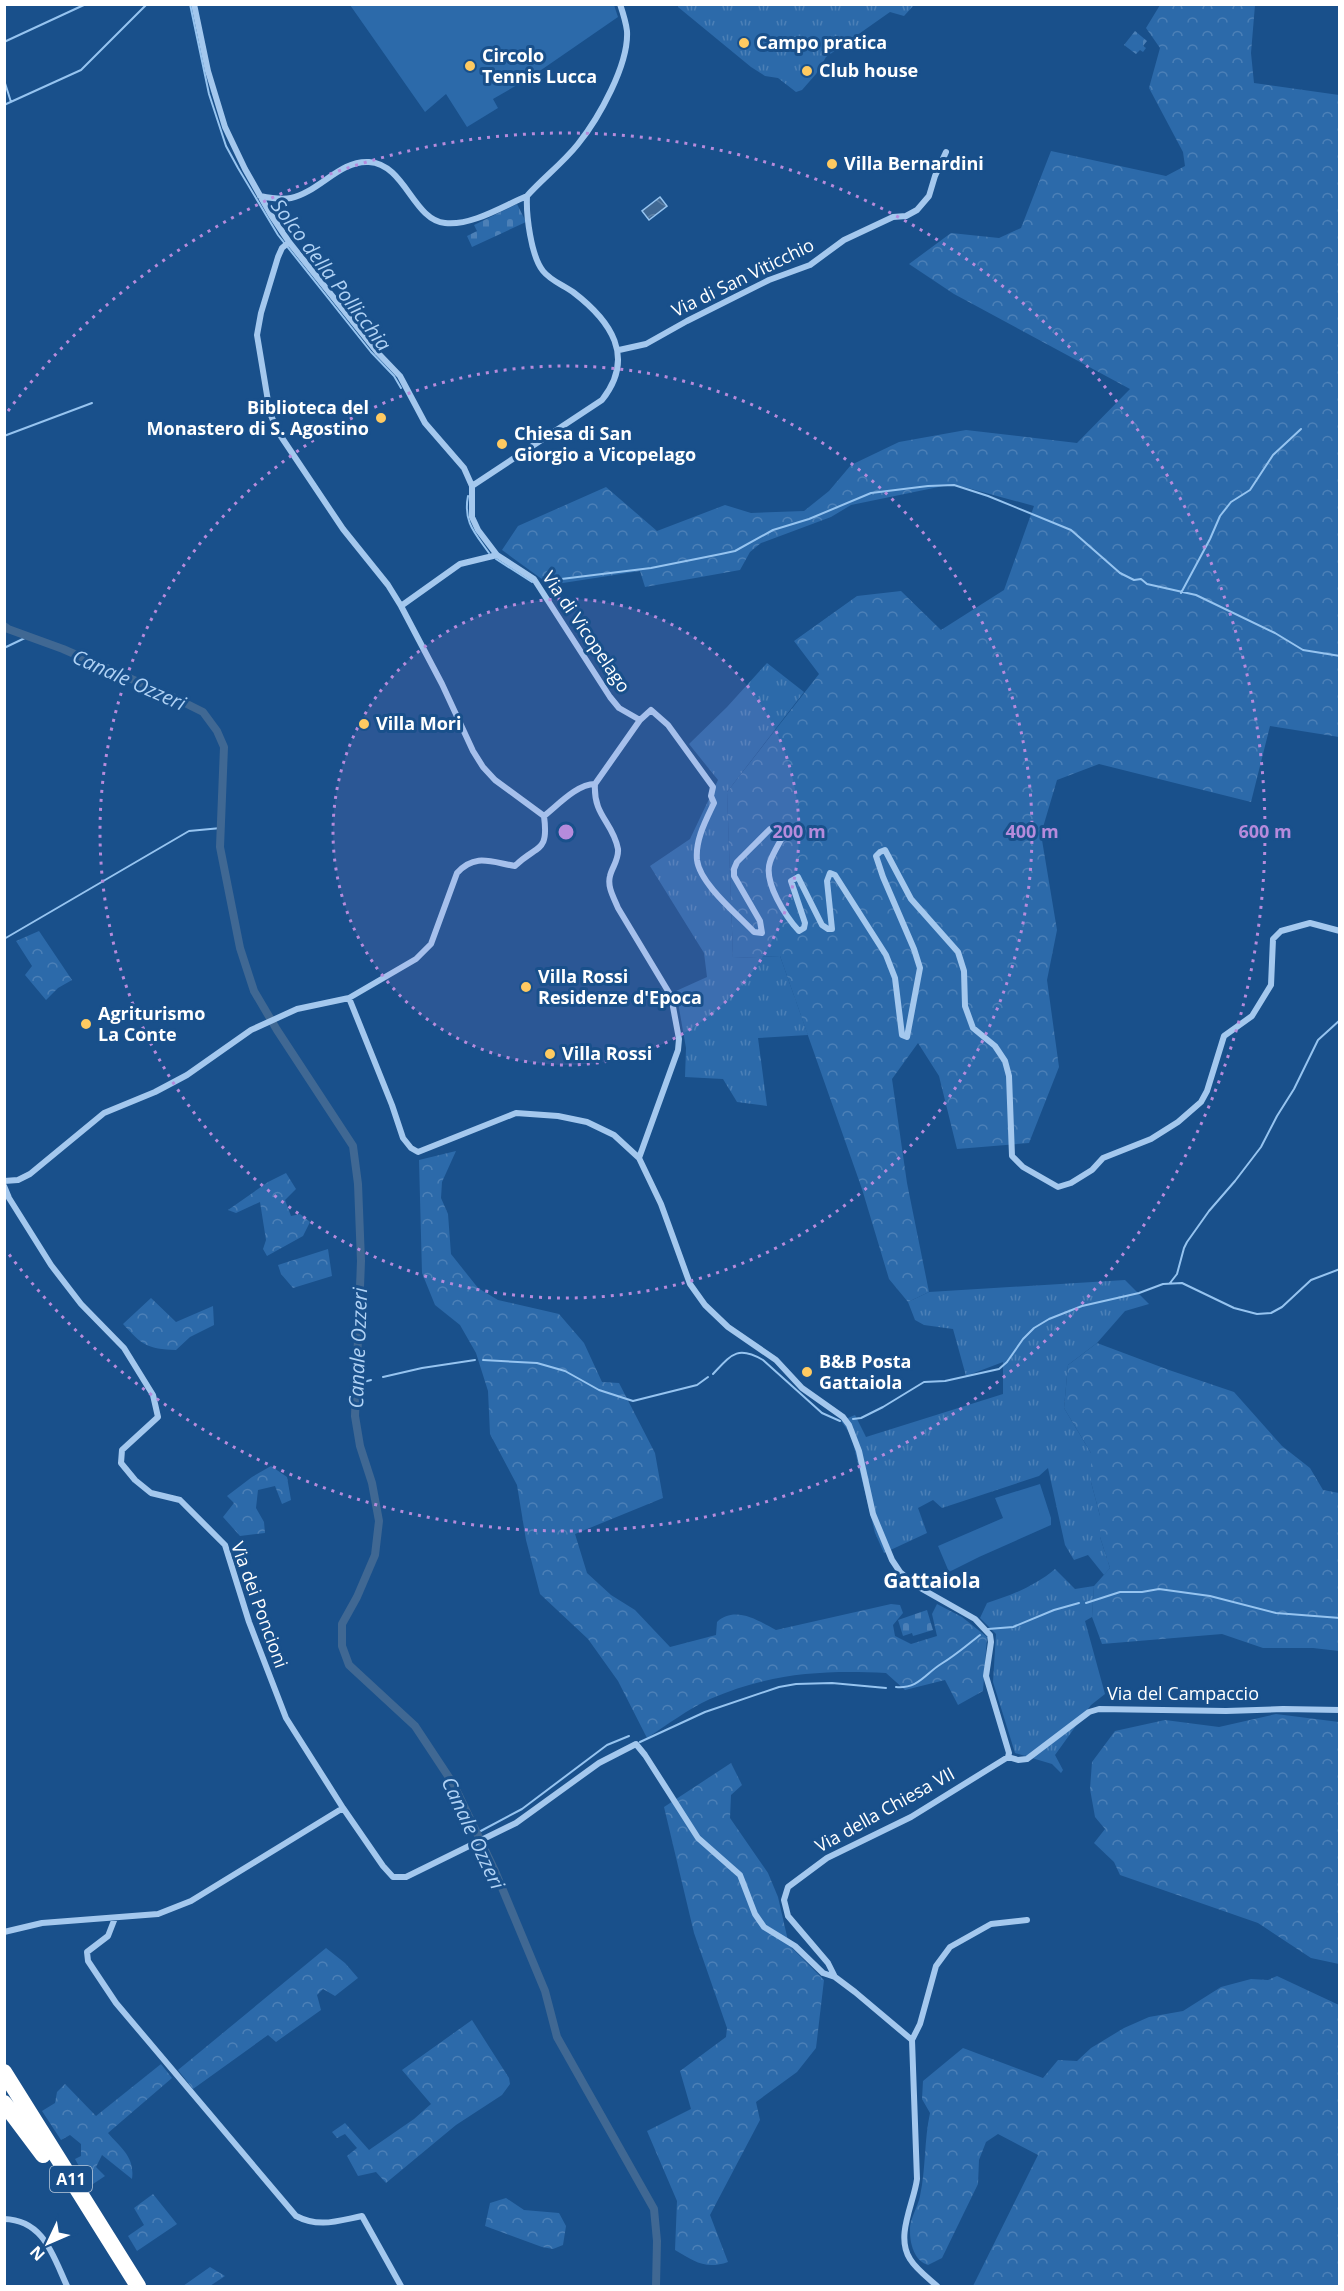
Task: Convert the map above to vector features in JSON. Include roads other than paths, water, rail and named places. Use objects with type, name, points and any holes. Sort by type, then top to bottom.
[{"type":"highway","name":"A11","points":[[4,2072],[138,2286]]},
{"type":"highway","name":"A11","points":[[4,2093],[125,2286]]},
{"type":"highway","points":[[4,2103],[44,2155]]},
{"type":"street","name":"Via di Vicopelago","points":[[194,4],[215,99],[232,144],[287,244],[400,376],[425,423],[464,468],[472,486],[472,517],[478,530],[497,555],[534,579],[550,600],[610,697],[619,708],[640,720]]},
{"type":"street","points":[[260,196],[292,198],[307,192],[348,167],[362,162],[380,164],[390,170],[424,212],[431,218],[444,223],[464,221],[480,216],[527,196],[579,143],[598,114],[623,59],[627,33],[620,4]]},
{"type":"street","name":"Via di San Viticchio","points":[[619,350],[646,344],[769,280],[810,265],[844,240],[893,217],[906,216],[917,210],[929,196],[946,152]]},
{"type":"street","points":[[472,486],[602,400],[608,392],[616,370],[619,350],[602,320],[573,292],[549,277],[537,262],[526,210],[527,196]]},
{"type":"street","points":[[4,1184],[30,1174],[104,1113],[155,1092],[187,1075],[251,1030],[290,1011],[349,998],[424,952],[430,944],[457,873],[464,866],[476,859],[515,866],[542,847],[546,835],[544,816],[495,780],[483,767],[401,606],[388,585],[343,529],[278,432],[270,413],[257,335],[261,313],[287,244]]},
{"type":"street","points":[[401,606],[460,564],[497,555]]},
{"type":"street","points":[[639,1158],[678,1050],[679,1039],[671,996],[618,908],[612,894],[610,876],[618,854],[612,831],[600,814],[594,798],[595,784],[640,720],[651,710],[668,725],[713,788],[711,796],[714,803],[698,846],[697,860],[703,877],[754,932],[762,933],[760,921],[734,876],[734,869],[737,862],[770,829],[780,826],[783,836],[769,863],[769,873],[777,899],[799,931],[804,928],[805,922],[791,881],[798,877],[822,925],[832,929],[827,881],[830,873],[835,875],[886,955],[895,978],[902,1035],[907,1037],[920,968],[876,856],[885,850],[911,899],[958,952],[964,971],[965,1006],[973,1028],[995,1046],[1005,1061],[1009,1076],[1012,1156],[1023,1167],[1058,1187],[1071,1183],[1092,1170],[1102,1158],[1151,1139],[1178,1122],[1201,1102],[1208,1091],[1224,1036],[1252,1016],[1271,985],[1273,939],[1281,931],[1310,923],[1334,927],[1340,931]]},
{"type":"street","points":[[544,816],[579,788],[587,784],[595,784]]},
{"type":"street","points":[[349,998],[403,1137],[411,1148],[418,1152],[516,1113],[558,1116],[587,1122],[614,1135],[639,1158],[662,1204],[690,1284],[705,1305],[728,1327],[776,1360],[802,1388],[843,1417],[849,1425],[859,1451],[873,1514],[885,1545],[900,1572],[915,1585],[975,1619],[990,1635],[986,1676],[1009,1753],[1008,1757]]},
{"type":"street","name":"Via dei Poncioni","points":[[4,1184],[9,1198],[51,1265],[81,1304],[124,1348],[153,1395],[158,1417],[122,1450],[121,1463],[135,1480],[151,1493],[180,1500],[225,1545],[249,1622],[286,1718],[343,1808]]},
{"type":"street","name":"Via del Campaccio","points":[[1008,1757],[1018,1760],[1027,1759],[1089,1713],[1100,1709],[1340,1710]]},
{"type":"street","points":[[4,1932],[42,1923],[158,1914],[191,1901],[343,1808],[393,1877],[406,1877],[516,1823],[599,1763],[636,1744],[698,1838],[740,1875],[755,1914],[764,1927],[795,1946],[823,1973],[835,1977],[912,2040]]},
{"type":"street","name":"Via della Chiesa VII","points":[[835,1977],[828,1963],[788,1916],[784,1900],[788,1887],[827,1858],[911,1817],[1008,1757]]},
{"type":"street","points":[[115,1918],[108,1936],[87,1952],[88,1961],[116,2003],[296,2216],[308,2222],[327,2223],[362,2216],[401,2286]]},
{"type":"street","points":[[937,2286],[911,2261],[904,2243],[906,2224],[915,2195],[917,2179],[912,2040],[920,2024],[936,1966],[945,1951],[991,1924],[1027,1920]]},
{"type":"street","points":[[4,2219],[23,2221],[33,2227],[48,2246],[67,2286]]},
{"type":"water","points":[[660,197],[667,206],[649,220],[642,211]]},
{"type":"waterway","points":[[4,42],[86,4]]},
{"type":"waterway","points":[[4,105],[81,70],[147,4]]},
{"type":"waterway","name":"Solco della Pollicchia","points":[[190,4],[209,94],[226,146],[238,168],[278,235],[371,352],[394,376],[401,388]]},
{"type":"waterway","points":[[4,80],[11,102]]},
{"type":"waterway","points":[[4,436],[92,403]]},
{"type":"waterway","points":[[1181,593],[1220,516],[1231,502],[1250,490],[1273,455],[1301,429]]},
{"type":"waterway","name":"Solco della Pollicchia","points":[[545,581],[651,568],[735,551],[773,530],[809,519],[871,493],[954,485],[988,496],[1071,530],[1120,573],[1134,580],[1141,579],[1147,584],[1196,595],[1275,633],[1303,650],[1340,656]]},
{"type":"waterway","name":"Solco della Pollicchia","points":[[468,496],[467,513],[471,527],[489,553]]},
{"type":"waterway","name":"Solco della Pollicchia","points":[[496,559],[532,582]]},
{"type":"waterway","name":"Canale Ozzeri","points":[[4,626],[63,649],[203,712],[217,731],[224,747],[220,847],[240,948],[254,991],[353,1146],[358,1184],[361,1261],[355,1416],[360,1446],[372,1483],[379,1521],[375,1555],[357,1597],[342,1624],[342,1646],[349,1665],[415,1726],[454,1785],[495,1871],[545,1991],[557,2037],[654,2209],[657,2241],[656,2286]]},
{"type":"waterway","points":[[4,648],[27,637]]},
{"type":"waterway","points":[[4,939],[189,831],[221,828]]},
{"type":"waterway","points":[[1170,1283],[1177,1274],[1187,1242],[1261,1147],[1294,1089],[1318,1040],[1340,1020]]},
{"type":"waterway","points":[[853,1419],[861,1418],[883,1407],[924,1382],[945,1381],[999,1369],[1034,1328],[1049,1319],[1082,1306],[1139,1293],[1163,1284],[1182,1283],[1234,1308],[1257,1314],[1271,1313],[1282,1307],[1311,1280],[1340,1269]]},
{"type":"waterway","points":[[713,1374],[730,1357],[747,1353],[763,1360],[822,1413],[840,1421]]},
{"type":"waterway","points":[[383,1377],[475,1360]]},
{"type":"waterway","points":[[483,1360],[537,1363],[565,1371],[599,1390],[633,1401],[697,1385],[708,1377]]},
{"type":"waterway","points":[[356,1384],[371,1380]]},
{"type":"waterway","points":[[1086,1603],[1120,1592],[1159,1589],[1210,1596],[1276,1613],[1340,1618]]},
{"type":"waterway","points":[[988,1629],[1013,1627],[1054,1610],[1079,1603]]},
{"type":"waterway","points":[[896,1687],[910,1686],[921,1680],[980,1635]]},
{"type":"waterway","points":[[640,1742],[705,1712],[779,1687],[832,1683],[886,1688]]},
{"type":"waterway","points":[[477,1833],[522,1809],[607,1745],[629,1736]]},
{"type":"place","name":"Campo pratica","points":[[744,43]]},
{"type":"place","name":"Circolo Tennis Lucca","points":[[470,66]]},
{"type":"place","name":"Club house","points":[[807,71]]},
{"type":"place","name":"Villa Bernardini","points":[[832,164]]},
{"type":"place","name":"Biblioteca del Monastero di S. Agostino","points":[[381,418]]},
{"type":"place","name":"Chiesa di San Giorgio a Vicopelago","points":[[502,444]]},
{"type":"place","name":"Villa Mori","points":[[364,724]]},
{"type":"place","name":"Villa Rossi Residenze d'Epoca","points":[[526,987]]},
{"type":"place","name":"Agriturismo La Conte","points":[[86,1024]]},
{"type":"place","name":"Villa Rossi","points":[[550,1054]]},
{"type":"place","name":"B&B Posta Gattaiola","points":[[807,1372]]},
{"type":"district","name":"Gattaiola","points":[[932,1581]]}]
